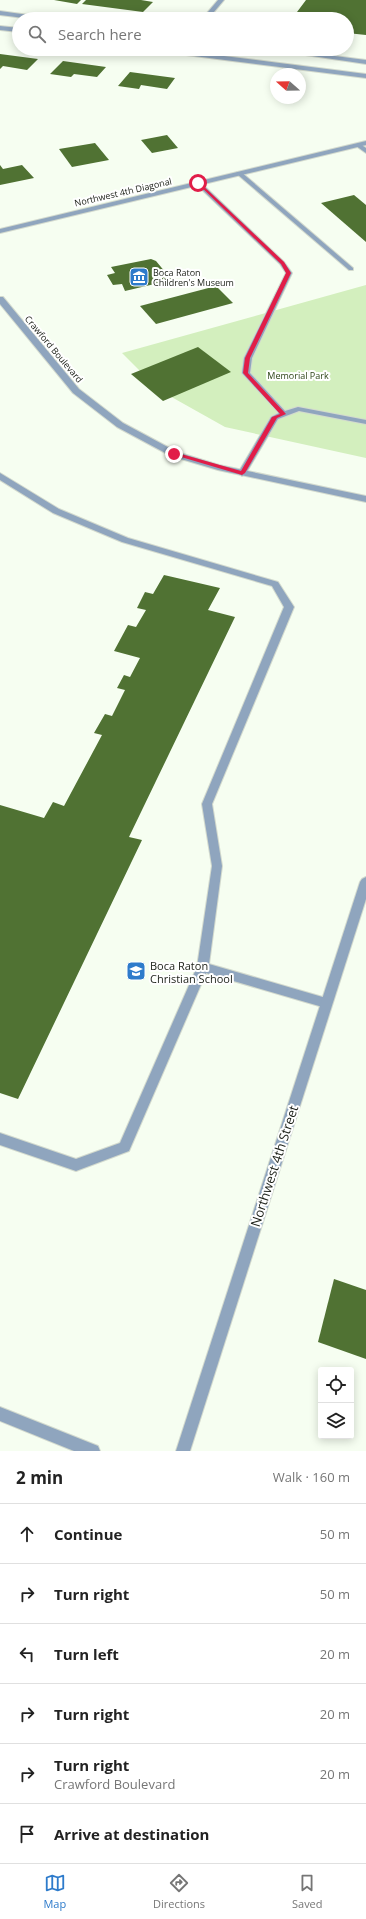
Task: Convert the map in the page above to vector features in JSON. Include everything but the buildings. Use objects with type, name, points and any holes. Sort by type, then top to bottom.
[{"type":"street","points":[[210,12],[221,0]]},
{"type":"street","points":[[0,13],[12,15]]},
{"type":"street","points":[[0,28],[12,29]]},
{"type":"street","points":[[210,56],[366,76]]},
{"type":"street","points":[[321,56],[366,62]]},
{"type":"street","name":"Northwest 4th Diagonal","points":[[0,231],[366,143]]},
{"type":"street","points":[[358,145],[366,151]]},
{"type":"street","points":[[239,174],[351,269]]},
{"type":"street","points":[[198,183],[282,263],[289,273],[248,358],[246,373],[284,414]]},
{"type":"street","name":"Crawford Boulevard","points":[[0,299],[76,391],[120,425],[174,454],[242,473],[366,499]]},
{"type":"street","points":[[242,473],[275,417],[298,409],[366,422]]},
{"type":"street","points":[[0,476],[56,511],[125,540],[275,584],[289,607],[207,804],[217,866],[202,967],[124,1147],[76,1165],[0,1139]]},
{"type":"street","name":"Northwest 4th Street","points":[[183,1451],[366,882]]},
{"type":"street","points":[[202,967],[326,1003]]},
{"type":"street","points":[[0,1414],[93,1451]]},
{"type":"green space","name":"Memorial Park","points":[[366,285],[366,458],[225,427],[159,390],[122,353]]},
{"type":"place","name":"Boca Raton Children's Museum","points":[[139,277]]},
{"type":"place","name":"Boca Raton Christian School","points":[[136,971]]},
{"type":"route","points":[[174,454],[242,473],[275,417],[284,414],[246,373],[248,358],[289,273],[282,263],[198,183]]}]
